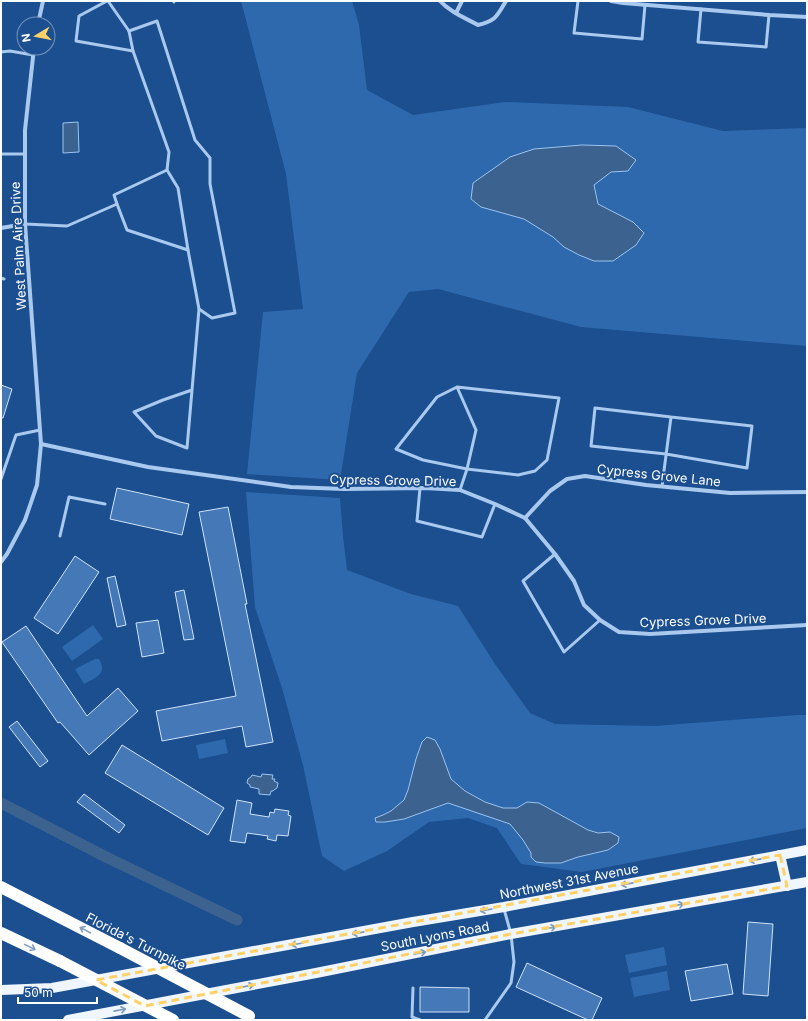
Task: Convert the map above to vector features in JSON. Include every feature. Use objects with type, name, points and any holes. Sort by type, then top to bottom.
[{"type":"highway","name":"Florida's Turnpike","points":[[1,887],[253,1018]]},
{"type":"highway","points":[[1,933],[60,961],[173,1020]]},
{"type":"main road","name":"Northwest 31st Avenue","points":[[1,990],[52,988],[413,922],[504,907],[807,850]]},
{"type":"main road","points":[[780,855],[787,886]]},
{"type":"main road","name":"South Lyons Road","points":[[68,1020],[316,974],[511,934],[807,882]]},
{"type":"street","points":[[40,16],[43,1]]},
{"type":"street","points":[[440,1],[456,13],[478,25],[491,21],[497,16],[506,1]]},
{"type":"street","points":[[456,13],[462,1]]},
{"type":"street","points":[[611,1],[645,5],[807,17]]},
{"type":"street","name":"West Palm Aire Drive","points":[[1,561],[8,554],[25,520],[36,485],[41,444],[25,224],[25,130],[33,56]]},
{"type":"street","points":[[1,228],[25,224]]},
{"type":"street","name":"Cypress Grove Drive","points":[[41,444],[148,467],[291,487],[344,489],[420,488],[460,490],[525,518],[555,554],[574,581],[584,605],[600,620],[620,632],[650,634],[807,625]]},
{"type":"street","name":"Cypress Grove Lane","points":[[525,518],[550,491],[567,479],[585,476],[646,485],[730,493],[807,492]]},
{"type":"lane","points":[[133,51],[76,41],[79,16],[108,1],[129,32],[133,51],[169,152],[167,170],[178,188],[199,309],[187,448],[156,436],[134,412],[192,390]]},
{"type":"lane","points":[[578,1],[574,33],[642,39],[645,5]]},
{"type":"lane","points":[[701,9],[698,42],[766,47],[769,15]]},
{"type":"lane","points":[[129,32],[158,21],[195,140],[210,158],[210,184],[235,313],[212,318],[199,309]]},
{"type":"lane","points":[[1,52],[16,52]]},
{"type":"lane","points":[[1,154],[25,154]]},
{"type":"lane","points":[[167,170],[114,195],[127,230],[188,250]]},
{"type":"lane","points":[[25,224],[67,226],[117,204]]},
{"type":"lane","points":[[457,387],[476,430],[467,469],[460,490]]},
{"type":"lane","points":[[457,387],[560,398],[547,460],[535,471],[518,476],[467,469],[423,460],[396,449],[437,397],[457,387]]},
{"type":"lane","points":[[595,408],[672,417],[752,426],[747,468],[666,454],[591,446],[595,408]]},
{"type":"lane","points":[[662,486],[672,417]]},
{"type":"lane","points":[[1,479],[16,435],[40,430]]},
{"type":"lane","points":[[420,488],[417,521],[482,537],[495,504]]},
{"type":"lane","points":[[60,536],[68,497],[105,504]]},
{"type":"lane","points":[[555,554],[523,581],[564,652],[600,620]]},
{"type":"lane","points":[[485,1020],[511,983],[514,962],[511,934],[504,907]]},
{"type":"lane","points":[[413,988],[412,1017],[420,1020]]},
{"type":"highlighted area","points":[[780,855],[787,886],[511,934],[145,1006],[96,980]]},
{"type":"shaded area","points":[[241,1],[352,1],[359,25],[367,90],[413,115],[505,102],[628,107],[723,131],[807,128],[807,346],[581,327],[438,289],[409,292],[357,373],[340,480],[247,474],[263,312],[303,309],[286,174]]},
{"type":"shaded area","points":[[78,122],[79,152],[63,153],[63,123]]},
{"type":"shaded area","points":[[582,145],[616,146],[636,160],[628,171],[611,172],[594,185],[598,204],[633,222],[644,233],[636,245],[613,261],[594,261],[579,255],[564,247],[553,237],[524,219],[481,207],[471,199],[473,183],[510,157],[534,149]]},
{"type":"shaded area","points":[[246,492],[340,498],[347,570],[411,594],[458,606],[495,664],[530,713],[555,724],[655,726],[807,715],[807,828],[582,872],[521,864],[497,828],[468,818],[429,822],[387,851],[344,871],[322,856],[303,765],[282,688],[255,607]]},
{"type":"shaded area","points":[[93,625],[103,639],[72,661],[62,647]]},
{"type":"shaded area","points":[[95,659],[99,659],[102,668],[101,672],[99,675],[84,684],[75,669]]},
{"type":"shaded area","points":[[427,737],[435,740],[440,749],[451,779],[465,791],[485,802],[503,808],[517,808],[527,802],[539,803],[588,830],[598,833],[610,832],[619,837],[618,843],[608,850],[578,857],[561,863],[545,863],[536,862],[531,857],[531,853],[523,840],[510,824],[448,803],[404,819],[376,822],[375,818],[391,811],[404,800],[422,742]]},
{"type":"shaded area","points":[[225,739],[228,753],[199,759],[196,745]]},
{"type":"shaded area","points":[[262,774],[273,775],[272,779],[275,779],[274,781],[278,783],[277,788],[271,791],[270,795],[259,794],[259,789],[250,787],[247,783],[248,779],[252,775],[261,777]]},
{"type":"shaded area","points":[[664,947],[667,965],[629,973],[625,955]]},
{"type":"shaded area","points":[[667,971],[670,990],[634,997],[630,978]]},
{"type":"building","points":[[1,385],[12,389],[3,418],[1,418]]},
{"type":"building","points":[[117,488],[189,504],[182,535],[110,519]]},
{"type":"building","points":[[228,507],[247,604],[245,604],[273,742],[246,747],[242,726],[162,741],[156,711],[236,696],[199,512]]},
{"type":"building","points":[[75,556],[99,572],[58,634],[34,618]]},
{"type":"building","points":[[115,576],[126,625],[117,627],[107,578]]},
{"type":"building","points":[[184,590],[194,639],[184,640],[175,592]]},
{"type":"building","points":[[158,620],[164,653],[142,657],[136,623]]},
{"type":"building","points":[[26,626],[87,716],[118,688],[138,711],[89,755],[60,722],[58,723],[2,642]]},
{"type":"building","points":[[17,721],[48,761],[40,767],[9,727]]},
{"type":"building","points":[[122,745],[224,808],[208,835],[105,773]]},
{"type":"building","points":[[84,794],[125,825],[119,833],[77,802]]},
{"type":"building","points":[[237,800],[252,803],[250,814],[269,817],[270,812],[274,813],[275,809],[289,811],[288,815],[291,816],[288,836],[277,835],[276,841],[267,839],[268,836],[247,833],[245,843],[230,841]]},
{"type":"building","points":[[748,922],[773,924],[768,996],[743,994]]},
{"type":"building","points":[[527,963],[602,998],[592,1020],[588,1020],[516,987]]},
{"type":"building","points":[[727,964],[733,994],[691,1001],[685,971]]},
{"type":"building","points":[[420,987],[469,988],[469,1012],[420,1012]]},
{"type":"waterway","points":[[1,803],[108,858],[237,920]]}]
